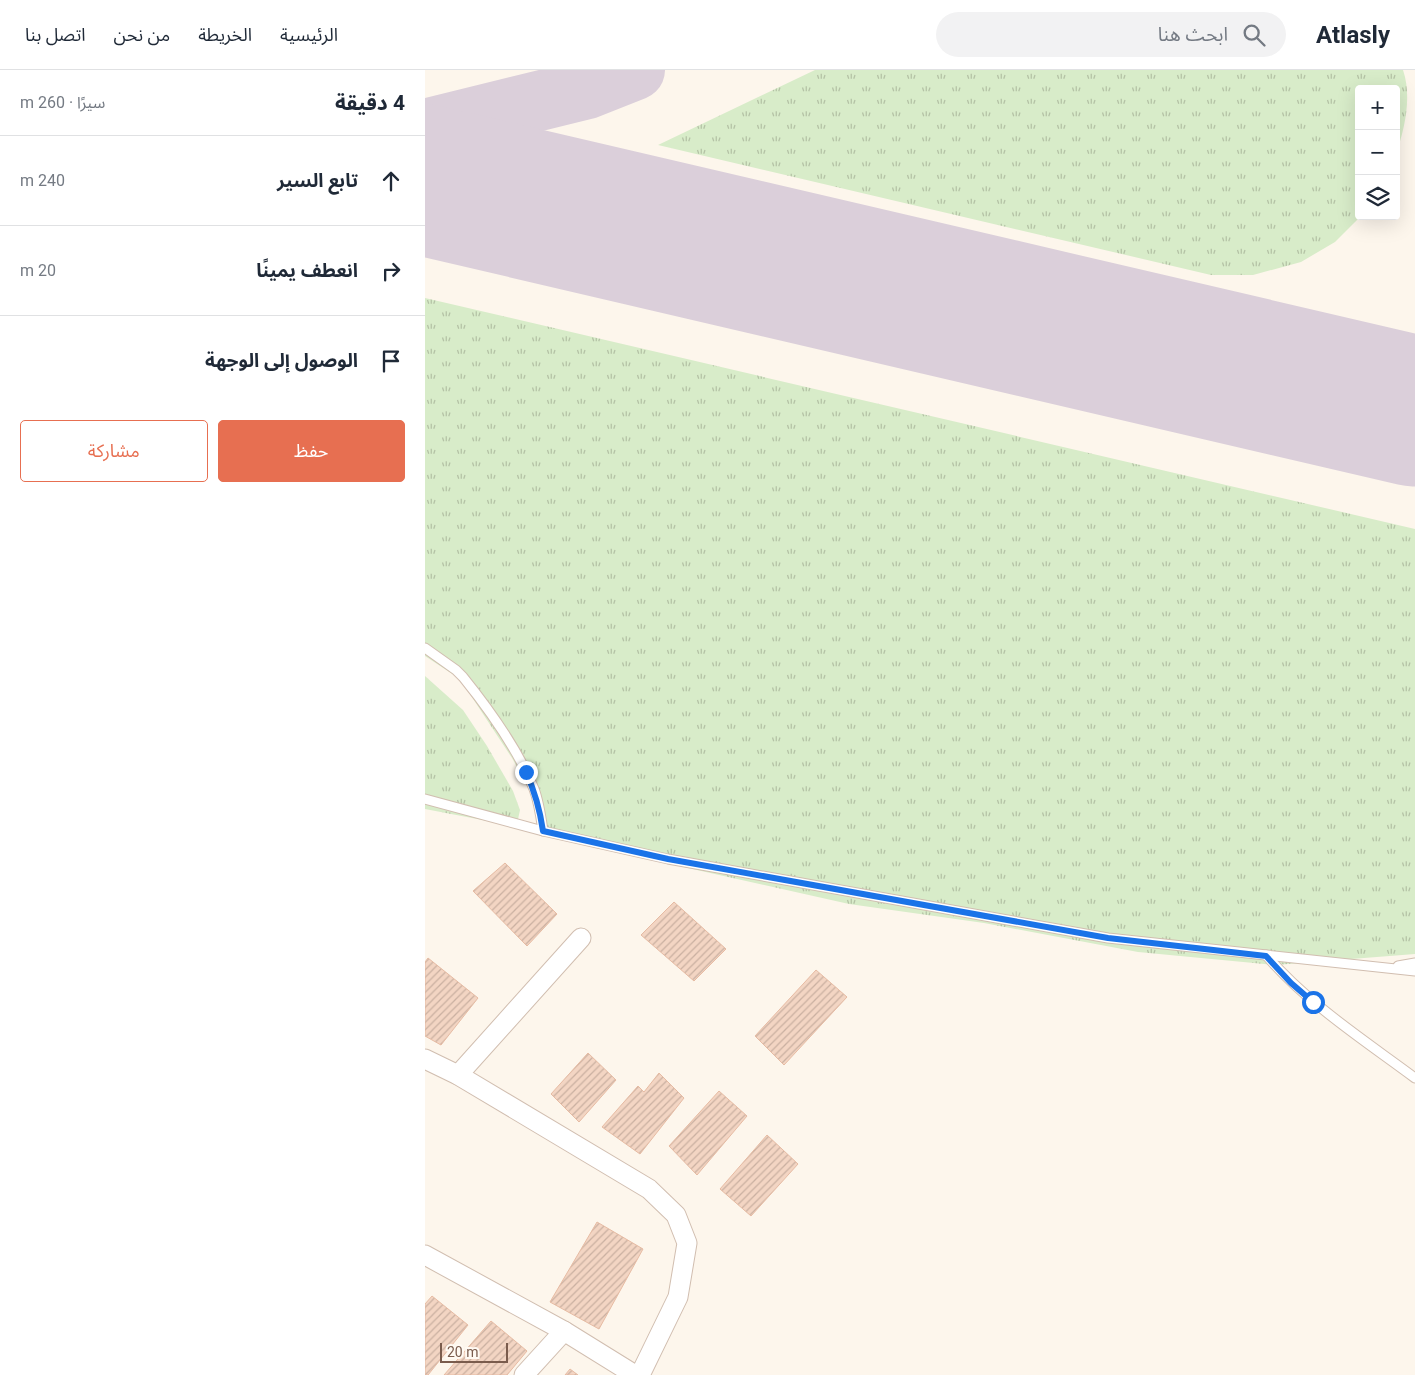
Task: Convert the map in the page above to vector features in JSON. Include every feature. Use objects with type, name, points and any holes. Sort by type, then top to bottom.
[{"type":"street","points":[[458,1075],[581,938]]},
{"type":"street","points":[[425,1059],[458,1075],[649,1189],[676,1214],[687,1243],[678,1297],[640,1375]]},
{"type":"street","points":[[425,1255],[564,1331],[635,1375]]},
{"type":"street","points":[[524,1375],[564,1331]]},
{"type":"lane","points":[[425,648],[463,677],[499,727],[526,772],[540,811],[543,831]]},
{"type":"lane","points":[[425,798],[543,831],[668,859],[1108,938],[1415,971]]},
{"type":"lane","points":[[1266,956],[1302,993],[1415,1078]]},
{"type":"lane","points":[[1385,967],[1415,963]]},
{"type":"green space","points":[[815,70],[1403,70],[1407,90],[1405,123],[1400,141],[1400,85],[1355,85],[1355,220],[1357,220],[1335,242],[1301,262],[1253,275],[1211,275],[658,145]]},
{"type":"green space","points":[[425,298],[1415,529],[1415,954],[1275,965],[1138,952],[984,923],[849,904],[567,841],[554,836],[544,828],[531,793],[512,758],[460,679],[425,656]]},
{"type":"green space","points":[[425,676],[463,710],[487,746],[513,791],[520,810],[517,824],[493,822],[425,809]]},
{"type":"building","points":[[505,863],[557,914],[527,946],[473,891]]},
{"type":"building","points":[[674,902],[726,949],[694,981],[641,935]]},
{"type":"building","points":[[428,958],[478,998],[441,1045],[425,1036],[425,962]]},
{"type":"building","points":[[816,970],[847,997],[784,1065],[755,1036]]},
{"type":"building","points":[[588,1053],[616,1080],[579,1122],[551,1094]]},
{"type":"building","points":[[659,1073],[684,1098],[640,1154],[602,1127],[638,1086],[644,1092]]},
{"type":"building","points":[[719,1091],[747,1116],[697,1175],[669,1146]]},
{"type":"building","points":[[767,1135],[798,1164],[751,1216],[720,1189]]},
{"type":"building","points":[[597,1222],[643,1249],[599,1329],[550,1302]]},
{"type":"building","points":[[432,1296],[468,1325],[428,1375],[425,1375],[425,1304]]},
{"type":"building","points":[[491,1321],[527,1351],[507,1375],[444,1375]]},
{"type":"building","points":[[570,1369],[578,1375],[565,1375]]},
{"type":"taxiway","points":[[425,129],[587,89],[635,70]]},
{"type":"runway","points":[[425,180],[1415,411]]},
{"type":"route","points":[[526,772],[540,811],[543,831],[668,859],[1108,938],[1266,956],[1291,983],[1313,1002]]}]
